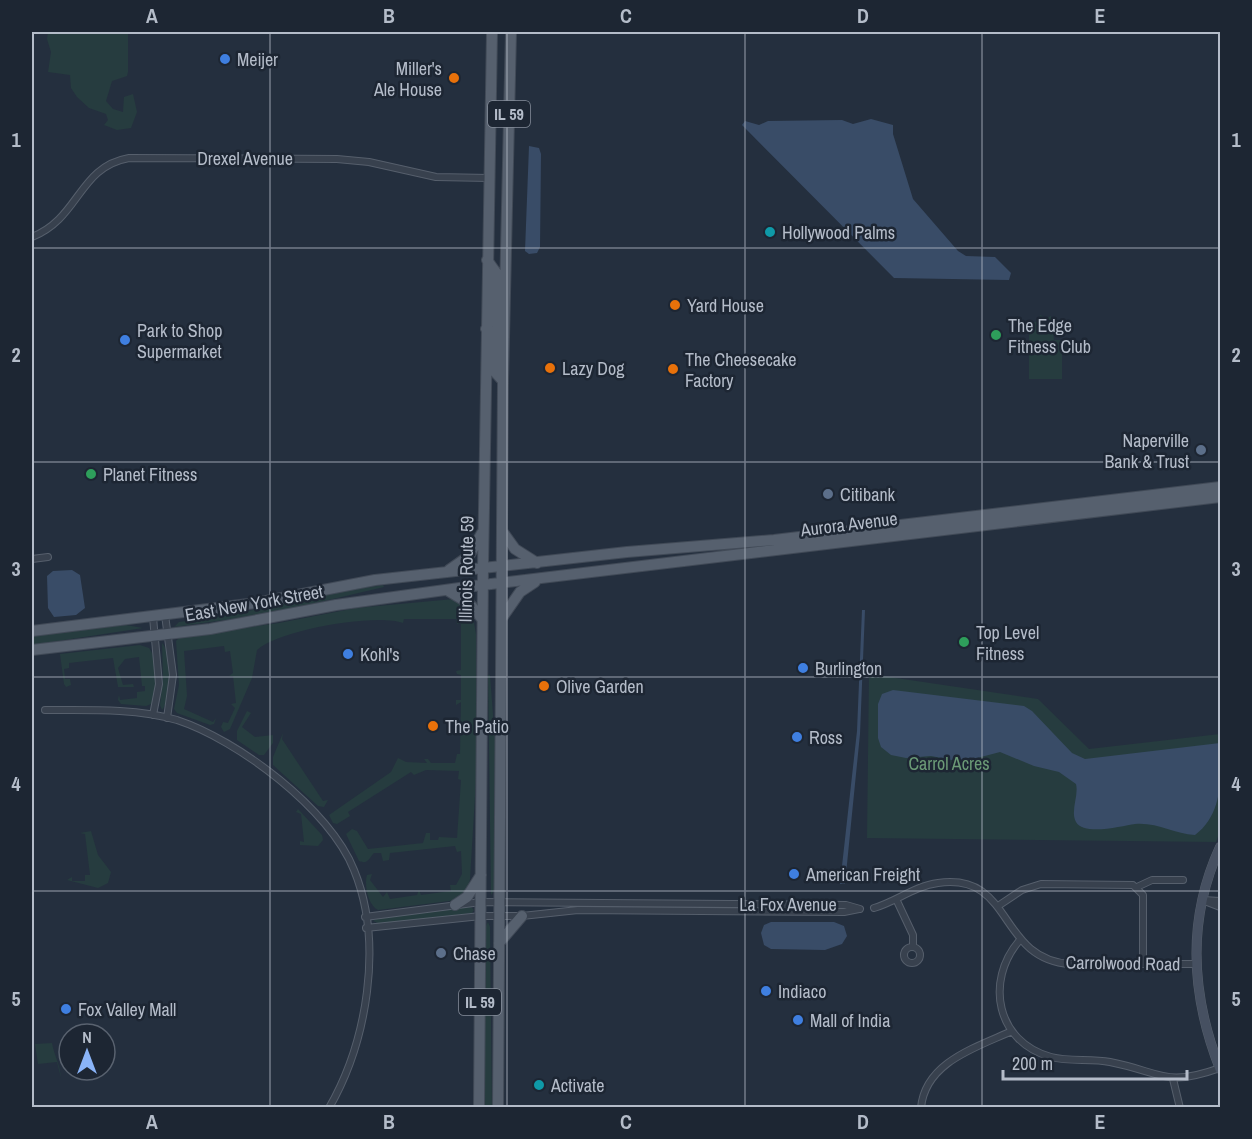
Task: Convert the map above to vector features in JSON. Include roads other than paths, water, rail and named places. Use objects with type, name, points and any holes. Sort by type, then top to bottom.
[{"type":"main road","name":"Illinois Route 59","points":[[479,1107],[483,530],[492,32]]},
{"type":"main road","name":"Illinois Route 59","points":[[498,1107],[503,381],[511,32]]},
{"type":"main road","name":"IL 59","points":[[487,260],[497,274],[497,326],[504,335]]},
{"type":"main road","name":"IL 59","points":[[486,329],[494,334],[494,371],[503,381]]},
{"type":"main road","name":"Aurora Avenue","points":[[483,568],[774,540],[1221,487]]},
{"type":"main road","name":"Aurora Avenue","points":[[483,585],[1221,497]]},
{"type":"main road","points":[[447,572],[469,556],[483,530]]},
{"type":"main road","points":[[502,531],[515,549],[538,563]]},
{"type":"main road","name":"East New York Street","points":[[32,631],[256,603],[351,584],[483,568]]},
{"type":"main road","points":[[502,618],[519,592],[538,580]]},
{"type":"main road","name":"East New York Street","points":[[32,650],[240,624],[353,602],[483,585]]},
{"type":"main road","points":[[447,590],[470,604],[482,619]]},
{"type":"main road","points":[[455,905],[467,897],[481,874]]},
{"type":"main road","points":[[499,944],[522,916]]},
{"type":"street","name":"Drexel Avenue","points":[[32,237],[62,218],[99,169],[129,158],[337,159],[369,162],[436,177],[489,178]]},
{"type":"street","points":[[32,559],[48,556]]},
{"type":"street","points":[[165,615],[173,675],[167,718]]},
{"type":"street","points":[[153,617],[159,684],[153,715]]},
{"type":"street","points":[[45,710],[153,715],[196,728],[234,747],[261,766],[302,801],[334,834],[356,873],[365,917],[367,983],[359,1037],[352,1063],[329,1107]]},
{"type":"street","points":[[1019,940],[1005,961],[999,981],[1001,1006],[1012,1031],[1034,1050],[1052,1058],[1112,1062],[1173,1079],[1198,1076],[1220,1069],[1200,1008],[1195,964],[1196,932],[1202,900],[1221,847]]},
{"type":"street","points":[[998,906],[1022,890],[1041,884],[1126,884],[1137,887],[1152,880],[1183,880]]},
{"type":"street","name":"Carrolwood Road","points":[[873,908],[897,901],[925,886],[951,882],[977,888],[998,906],[1019,940],[1041,957],[1061,964],[1195,964]]},
{"type":"street","points":[[1137,887],[1144,899],[1143,964]]},
{"type":"street","points":[[1202,900],[1221,901]]},
{"type":"street","points":[[1202,900],[1221,907]]},
{"type":"street","points":[[897,901],[913,935],[913,947]]},
{"type":"street","name":"La Fox Avenue","points":[[365,917],[481,902],[846,905],[860,909],[844,912],[578,910],[522,916],[481,916],[366,928]]},
{"type":"street","points":[[921,1107],[925,1091],[939,1070],[963,1053],[1012,1031]]},
{"type":"street","points":[[1173,1079],[1180,1107]]},
{"type":"water","points":[[871,119],[893,125],[893,134],[913,199],[958,251],[966,256],[995,257],[1011,273],[1009,280],[894,278],[742,125],[745,121],[759,125],[768,121],[842,120],[853,124]]},
{"type":"water","points":[[529,146],[539,148],[541,154],[540,247],[537,253],[529,254],[525,251]]},
{"type":"water","points":[[72,570],[80,575],[85,608],[76,615],[54,617],[48,608],[47,576],[53,571]]},
{"type":"water","points":[[862,610],[865,610],[860,734],[845,884],[840,884],[857,731]]},
{"type":"water","points":[[893,690],[1024,706],[1032,711],[1072,753],[1085,759],[1220,743],[1221,768],[1216,805],[1204,826],[1195,835],[1143,824],[1104,829],[1080,826],[1074,818],[1076,784],[1059,772],[1034,766],[1000,752],[962,762],[931,756],[906,758],[891,755],[881,747],[878,738],[878,704],[882,694]]},
{"type":"water","points":[[771,922],[834,922],[844,926],[847,936],[842,944],[825,950],[771,949],[764,945],[761,933],[764,925]]},
{"type":"place","name":"Meijer","points":[[225,59]]},
{"type":"place","name":"Miller's Ale House","points":[[454,78]]},
{"type":"place","name":"Hollywood Palms","points":[[770,232]]},
{"type":"place","name":"Yard House","points":[[675,305]]},
{"type":"place","name":"The Edge Fitness Club","points":[[996,335]]},
{"type":"place","name":"Park to Shop Supermarket","points":[[125,340]]},
{"type":"place","name":"Lazy Dog","points":[[550,368]]},
{"type":"place","name":"The Cheesecake Factory","points":[[673,369]]},
{"type":"place","name":"Naperville Bank & Trust","points":[[1201,450]]},
{"type":"place","name":"Planet Fitness","points":[[91,474]]},
{"type":"place","name":"Citibank","points":[[828,494]]},
{"type":"place","name":"Top Level Fitness","points":[[964,642]]},
{"type":"place","name":"Kohl's","points":[[348,654]]},
{"type":"place","name":"Burlington","points":[[803,668]]},
{"type":"place","name":"Olive Garden","points":[[544,686]]},
{"type":"place","name":"The Patio","points":[[433,726]]},
{"type":"place","name":"Ross","points":[[797,737]]},
{"type":"place","name":"American Freight","points":[[794,874]]},
{"type":"place","name":"Chase","points":[[441,953]]},
{"type":"place","name":"Indiaco","points":[[766,991]]},
{"type":"place","name":"Fox Valley Mall","points":[[66,1009]]},
{"type":"place","name":"Mall of India","points":[[798,1020]]},
{"type":"place","name":"Activate","points":[[539,1085]]},
{"type":"park label","name":"Carrol Acres","points":[[949,763]]}]
